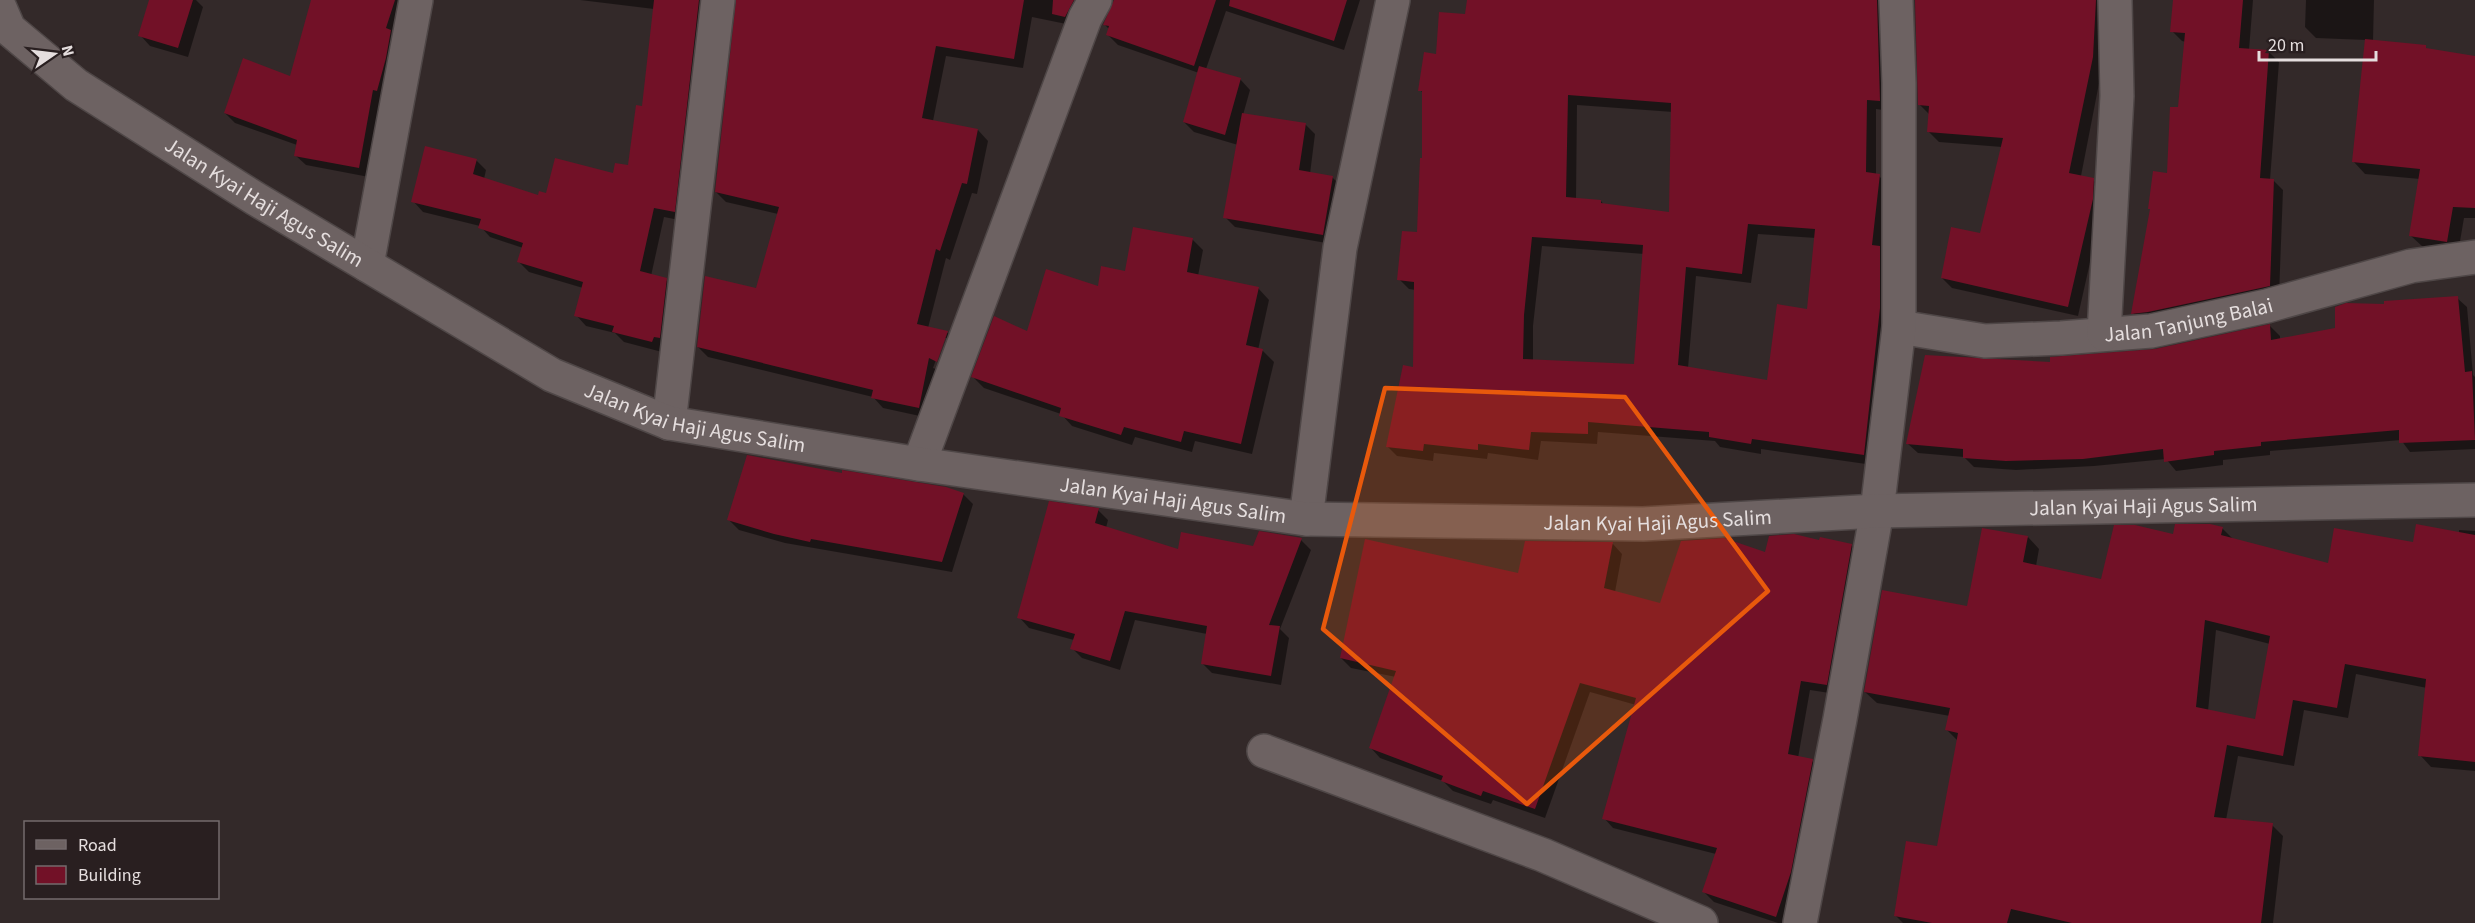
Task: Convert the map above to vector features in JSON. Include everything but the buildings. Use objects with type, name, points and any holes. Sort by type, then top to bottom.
[{"type":"street","points":[[367,265],[416,0]]},
{"type":"street","points":[[669,423],[718,0]]},
{"type":"street","points":[[919,464],[1085,18],[1095,0]]},
{"type":"street","points":[[1306,519],[1340,248],[1393,0]]},
{"type":"street","points":[[1800,923],[1877,511],[1899,327],[1899,84],[1896,0]]},
{"type":"street","points":[[2104,334],[2117,96],[2115,0]]},
{"type":"street","name":"Jalan Kyai Haji Agus Salim","points":[[0,8],[9,29],[76,86],[256,199],[552,375],[669,423],[919,464],[1306,519],[1643,524],[1877,511],[2475,500]]},
{"type":"street","name":"Jalan Tanjung Balai","points":[[1899,327],[1985,341],[2151,331],[2267,306],[2411,266],[2475,257]]},
{"type":"street","points":[[1264,751],[1543,855],[1701,923]]},
{"type":"highlighted area","points":[[1385,388],[1625,397],[1768,591],[1527,804],[1323,629]]}]
